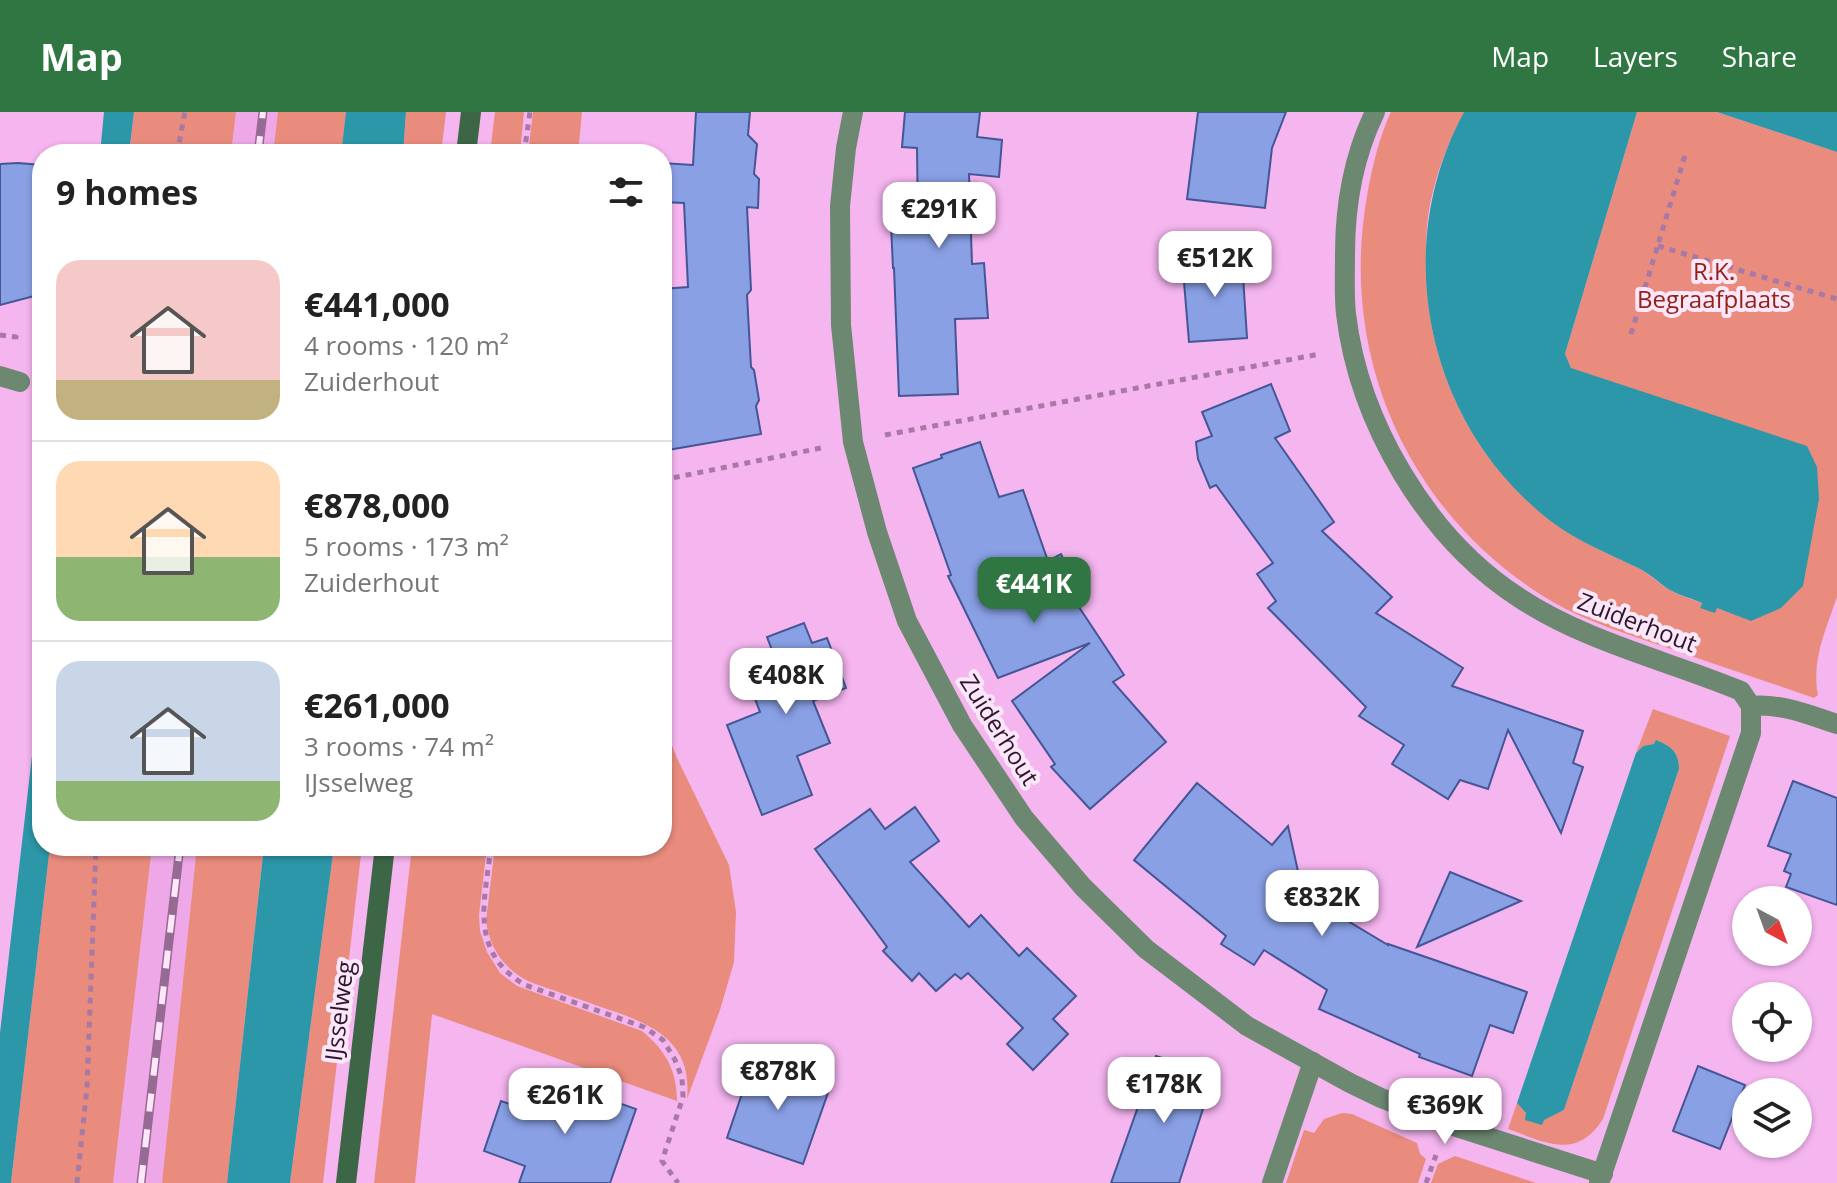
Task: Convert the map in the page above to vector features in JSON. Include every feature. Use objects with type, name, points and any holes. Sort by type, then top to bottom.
[{"type":"street","points":[[467,144],[471,112]]},
{"type":"street","name":"Zuiderhout","points":[[853,112],[840,206],[841,325],[853,442],[877,532],[907,621],[962,725],[1024,818],[1083,887],[1146,949],[1247,1026],[1350,1083],[1447,1124],[1601,1178],[1751,733],[1751,706],[1741,691],[1580,632],[1515,596],[1482,569],[1441,528],[1407,482],[1378,427],[1352,348],[1346,313],[1345,235],[1349,203],[1356,165],[1375,112]]},
{"type":"street","points":[[1751,706],[1767,704],[1837,724]]},
{"type":"street","name":"IJsselweg","points":[[346,1183],[384,856]]},
{"type":"street","points":[[1272,1183],[1313,1062]]},
{"type":"path","points":[[179,144],[185,112]]},
{"type":"path","points":[[525,144],[530,112]]},
{"type":"path","points":[[1631,334],[1686,152]]},
{"type":"path","points":[[1658,246],[1837,299]]},
{"type":"path","points":[[672,478],[1352,348]]},
{"type":"path","points":[[77,1183],[87,1087],[96,856]]},
{"type":"path","points":[[490,856],[484,931],[496,960],[509,975],[525,985],[644,1027],[663,1040],[675,1060],[682,1078],[683,1097],[662,1161],[678,1183]]},
{"type":"shaded area","points":[[104,112],[134,112],[130,144],[101,144]]},
{"type":"shaded area","points":[[236,112],[278,112],[274,144],[232,144]]},
{"type":"shaded area","points":[[346,112],[406,112],[404,144],[342,144]]},
{"type":"shaded area","points":[[1464,112],[1637,112],[1565,354],[1571,368],[1807,446],[1817,467],[1819,499],[1803,586],[1781,608],[1751,621],[1717,608],[1715,613],[1700,608],[1702,603],[1672,591],[1642,570],[1583,542],[1552,522],[1509,483],[1475,437],[1449,387],[1433,333],[1426,277],[1429,221],[1441,165]]},
{"type":"shaded area","points":[[1717,112],[1837,112],[1837,152]]},
{"type":"shaded area","points":[[1656,740],[1673,750],[1679,769],[1564,1110],[1544,1120],[1542,1125],[1525,1120],[1526,1113],[1517,1103],[1636,753]]},
{"type":"shaded area","points":[[32,756],[32,856],[49,856],[11,1183],[0,1183],[0,1033]]},
{"type":"shaded area","points":[[151,856],[196,856],[162,1183],[113,1183]]},
{"type":"shaded area","points":[[263,856],[333,856],[290,1183],[227,1183]]},
{"type":"green space","points":[[134,112],[236,112],[232,144],[130,144]]},
{"type":"green space","points":[[278,112],[346,112],[342,144],[274,144]]},
{"type":"green space","points":[[406,112],[446,112],[442,144],[404,144]]},
{"type":"green space","points":[[495,112],[524,112],[521,144],[491,144]]},
{"type":"green space","points":[[533,112],[582,112],[579,144],[529,144]]},
{"type":"green space","name":"R.K. Begraafplaats","points":[[1391,112],[1464,112],[1446,150],[1429,208],[1427,296],[1443,370],[1476,438],[1498,469],[1524,497],[1563,529],[1642,570],[1664,587],[1702,603],[1700,607],[1717,608],[1751,620],[1571,368],[1565,354],[1637,112],[1717,112],[1837,152],[1837,597],[1821,645],[1816,670],[1818,695],[1814,698],[1608,627],[1553,602],[1505,569],[1463,530],[1428,486],[1400,438],[1379,386],[1366,331],[1361,275],[1364,217],[1374,163]]},
{"type":"green space","points":[[1653,709],[1730,736],[1603,1119],[1582,1140],[1571,1144],[1547,1143],[1508,1129],[1517,1103],[1542,1124],[1543,1120],[1564,1110],[1679,769],[1676,754],[1656,741],[1655,744],[1643,746],[1636,753]]},
{"type":"green space","points":[[672,745],[729,865],[736,912],[734,962],[687,1099],[683,1062],[664,1036],[636,1020],[521,977],[495,949],[486,921],[494,856],[672,856]]},
{"type":"green space","points":[[49,856],[151,856],[113,1183],[11,1183]]},
{"type":"green space","points":[[196,856],[263,856],[227,1183],[162,1183]]},
{"type":"green space","points":[[333,856],[361,856],[323,1183],[290,1183]]},
{"type":"green space","points":[[411,856],[486,856],[480,931],[487,952],[500,973],[517,986],[642,1031],[657,1046],[672,1070],[677,1101],[432,1014],[415,1183],[374,1183]]},
{"type":"green space","points":[[1342,1113],[1352,1114],[1417,1143],[1420,1154],[1426,1159],[1418,1183],[1286,1183],[1304,1130],[1314,1133],[1324,1119]]},
{"type":"green space","points":[[1455,1156],[1536,1183],[1431,1183],[1438,1164]]},
{"type":"building","points":[[696,112],[750,112],[748,135],[757,144],[754,174],[759,179],[758,208],[747,207],[751,290],[747,295],[751,367],[759,400],[756,406],[761,434],[672,449],[672,288],[688,287],[684,203],[672,202],[672,164],[693,165]]},
{"type":"building","points":[[905,112],[980,112],[977,137],[1002,140],[999,177],[969,174],[972,264],[984,263],[988,318],[955,319],[958,394],[899,396],[891,225],[918,224],[917,148],[902,147]]},
{"type":"building","points":[[1198,112],[1286,112],[1272,148],[1265,208],[1187,199]]},
{"type":"building","points":[[0,164],[32,164],[32,297],[0,305]]},
{"type":"building","points":[[1182,258],[1242,260],[1247,338],[1189,342]]},
{"type":"building","points":[[1271,384],[1290,431],[1275,438],[1334,522],[1322,531],[1392,597],[1376,613],[1463,668],[1452,686],[1583,731],[1573,763],[1583,767],[1561,833],[1508,730],[1488,789],[1460,780],[1448,799],[1392,764],[1404,745],[1359,716],[1366,707],[1268,608],[1276,601],[1257,574],[1273,563],[1216,485],[1210,488],[1198,459],[1196,442],[1212,436],[1202,412]]},
{"type":"building","points":[[980,442],[999,497],[1023,490],[1048,561],[1061,554],[1081,595],[1073,598],[1124,675],[1113,682],[1166,742],[1090,809],[1051,767],[1055,764],[1012,701],[1090,643],[998,678],[948,576],[951,575],[913,468]]},
{"type":"building","points":[[804,623],[812,643],[827,638],[846,688],[813,701],[830,743],[797,756],[812,795],[762,815],[727,725],[760,712],[744,670],[775,658],[767,637]]},
{"type":"building","points":[[1793,781],[1837,798],[1837,905],[1812,896],[1812,886],[1786,886],[1791,874],[1784,871],[1791,854],[1768,846]]},
{"type":"building","points":[[1197,783],[1272,845],[1288,826],[1303,894],[1388,945],[1527,992],[1513,1033],[1490,1025],[1472,1076],[1419,1057],[1420,1054],[1319,1009],[1327,990],[1264,950],[1254,965],[1221,944],[1226,936],[1134,860]]},
{"type":"building","points":[[915,807],[939,841],[910,862],[969,927],[981,915],[1019,956],[1027,948],[1076,996],[1053,1019],[1068,1034],[1033,1070],[1007,1044],[1023,1028],[968,973],[961,979],[955,974],[936,991],[919,973],[912,981],[883,951],[887,947],[815,849],[870,809],[885,829]]},
{"type":"building","points":[[1450,872],[1521,901],[1417,947]]},
{"type":"building","points":[[1156,1056],[1214,1075],[1179,1183],[1111,1183]]},
{"type":"building","points":[[753,1061],[830,1087],[803,1164],[727,1138]]},
{"type":"building","points":[[1698,1066],[1732,1080],[1732,1118],[1720,1149],[1673,1131]]},
{"type":"building","points":[[570,1072],[615,1087],[610,1100],[636,1109],[610,1183],[519,1183],[525,1166],[484,1151],[501,1101],[554,1119]]},
{"type":"railway","points":[[259,144],[263,112]]},
{"type":"railway","points":[[141,1183],[179,856]]}]
